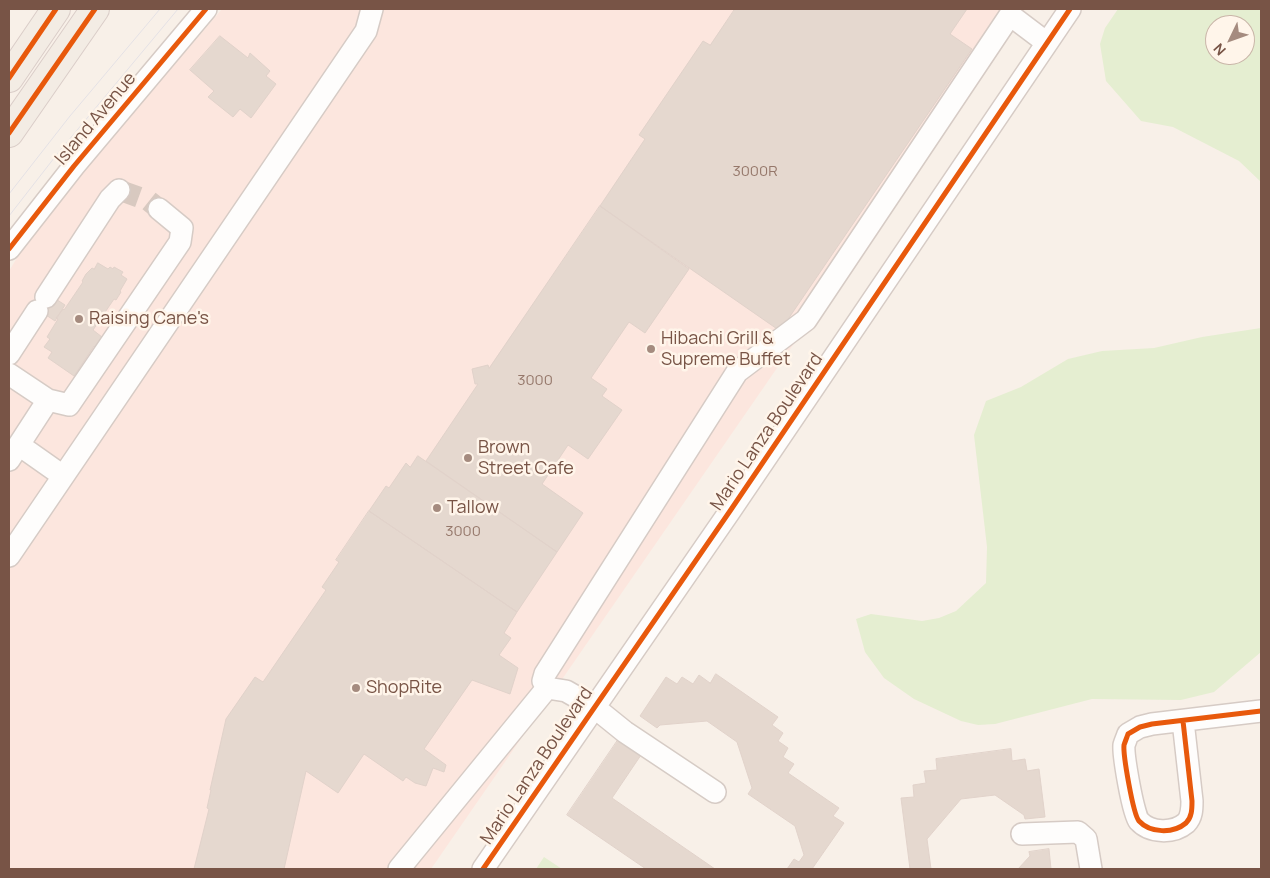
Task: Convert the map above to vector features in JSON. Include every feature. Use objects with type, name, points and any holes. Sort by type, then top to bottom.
[{"type":"main road","points":[[9,78],[56,9]]},
{"type":"main road","points":[[9,133],[95,9]]},
{"type":"street","name":"Island Avenue","points":[[9,250],[69,172],[206,9]]},
{"type":"street","points":[[9,555],[366,31],[372,9]]},
{"type":"street","name":"Mario Lanza Boulevard","points":[[483,869],[1070,9]]},
{"type":"street","points":[[547,688],[543,681],[545,674],[737,372],[806,320],[1010,12],[1047,43]]},
{"type":"street","points":[[9,82],[33,98]]},
{"type":"street","points":[[9,354],[110,199],[119,190]]},
{"type":"street","points":[[9,374],[48,400],[69,405],[180,242],[182,228],[159,209]]},
{"type":"street","points":[[48,400],[14,453],[63,476]]},
{"type":"street","points":[[547,688],[566,691],[594,707],[625,732],[715,792]]},
{"type":"street","points":[[399,869],[547,688]]},
{"type":"street","points":[[1183,721],[1192,801],[1191,814],[1186,822],[1176,829],[1166,831],[1145,827],[1137,819],[1133,809],[1124,745],[1128,734],[1146,726],[1183,721],[1261,711]]},
{"type":"street","points":[[1022,834],[1078,832],[1086,839],[1090,869]]},
{"type":"shaded area","points":[[222,9],[1025,9],[431,869],[9,869],[9,271],[37,225]]},
{"type":"green space","points":[[1118,9],[1261,9],[1261,182],[1239,161],[1173,127],[1141,121],[1106,81],[1100,44],[1105,28]]},
{"type":"green space","points":[[1261,328],[1261,652],[1214,692],[1181,700],[1092,699],[995,724],[978,725],[961,721],[914,699],[884,678],[865,652],[856,619],[871,614],[922,621],[939,618],[956,611],[986,583],[987,547],[974,435],[986,401],[1021,387],[1068,359],[1102,351],[1154,348],[1202,337]]},
{"type":"green space","points":[[544,857],[562,869],[536,869]]},
{"type":"building","points":[[735,9],[967,9],[950,34],[972,49],[780,331],[600,206],[645,139],[639,135],[703,41],[710,45]]},
{"type":"building","points":[[220,36],[248,58],[250,53],[270,71],[266,76],[276,84],[251,118],[240,109],[233,117],[208,97],[214,91],[190,70]]},
{"type":"building","points":[[600,206],[689,269],[645,333],[629,322],[591,378],[607,389],[602,396],[622,410],[588,459],[568,445],[542,484],[583,513],[557,552],[426,461],[478,384],[475,384],[472,369],[488,365],[489,368]]},
{"type":"building","name":"Raising Cane's","points":[[98,263],[108,269],[110,267],[113,269],[114,267],[123,272],[121,275],[127,279],[116,300],[114,299],[93,330],[102,337],[74,376],[48,358],[52,352],[44,347],[50,339],[47,337],[58,319],[56,318],[64,310],[83,282],[86,274],[92,268],[94,269]]},
{"type":"building","points":[[48,294],[65,305],[55,321],[37,309]]},
{"type":"building","points":[[418,456],[557,552],[517,612],[369,511],[386,486],[389,488],[406,463],[410,467]]},
{"type":"building","name":"ShopRite","points":[[369,511],[517,612],[504,633],[511,638],[499,655],[518,668],[510,694],[472,680],[424,749],[446,765],[444,772],[433,768],[426,786],[415,783],[406,777],[403,781],[364,754],[338,793],[306,771],[284,869],[194,869],[209,809],[207,808],[210,790],[226,719],[255,677],[263,682],[326,590],[322,587],[339,562],[336,560]]},
{"type":"building","points":[[716,674],[778,717],[772,725],[783,733],[778,741],[788,748],[783,757],[794,764],[788,773],[839,808],[833,816],[844,823],[812,869],[787,869],[794,859],[799,862],[804,855],[795,826],[748,794],[752,788],[737,742],[707,721],[660,725],[657,728],[640,716],[666,677],[677,684],[682,677],[693,684],[699,675],[710,683]]},
{"type":"building","points":[[618,740],[641,755],[612,798],[715,869],[646,869],[567,815]]},
{"type":"building","points":[[1011,749],[1012,761],[1025,759],[1027,771],[1039,769],[1045,817],[1025,819],[1024,815],[995,795],[961,799],[927,839],[931,869],[910,869],[901,798],[914,797],[913,785],[926,783],[924,771],[937,770],[936,759]]},
{"type":"building","points":[[1049,849],[1051,869],[1018,869],[1030,856],[1029,852]]},
{"type":"tunnel","points":[[119,190],[149,201],[159,209]]},
{"type":"tram line","points":[[9,194],[70,116],[160,9]]},
{"type":"tram line","points":[[9,216],[58,153],[178,9]]},
{"type":"cycle path","points":[[9,78],[56,9]]},
{"type":"cycle path","points":[[9,133],[95,9]]},
{"type":"cycle path","points":[[9,249],[74,166],[206,9]]},
{"type":"cycle path","points":[[483,869],[730,511],[1070,9]]},
{"type":"cycle path","points":[[1183,721],[1192,801],[1191,813],[1188,821],[1181,827],[1162,831],[1155,830],[1139,821],[1134,808],[1124,751],[1128,734],[1140,727],[1152,724],[1261,711]]},
{"type":"place","name":"Raising Cane's","points":[[79,319]]},
{"type":"place","name":"Hibachi Grill & Supreme Buffet","points":[[651,349]]},
{"type":"place","name":"Brown Street Cafe","points":[[468,458]]},
{"type":"place","name":"Tallow","points":[[437,508]]},
{"type":"place","name":"ShopRite","points":[[356,688]]}]
